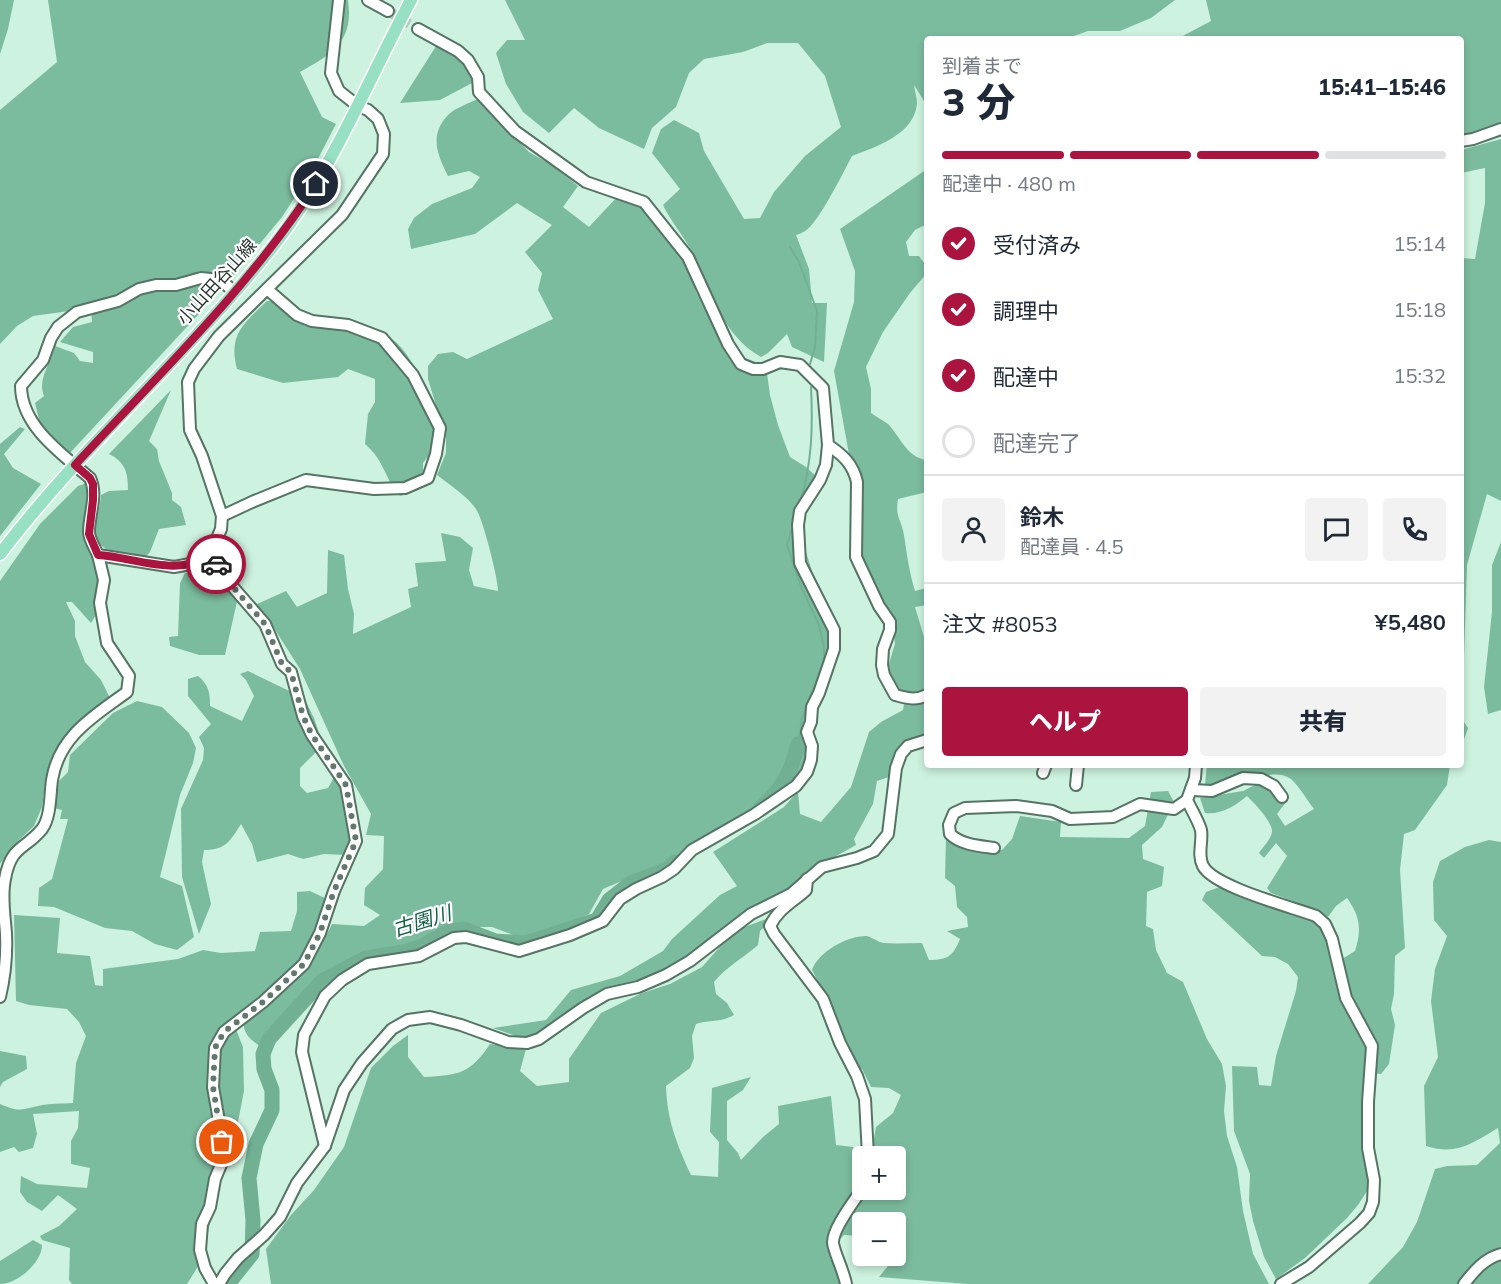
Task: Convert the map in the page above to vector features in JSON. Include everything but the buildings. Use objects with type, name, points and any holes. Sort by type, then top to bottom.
[{"type":"main road","name":"小山田谷山線","points":[[0,554],[24,522],[235,292],[275,244],[331,158],[411,0]]},
{"type":"street","points":[[98,555],[174,567],[201,561],[210,555],[221,529],[222,516],[202,456],[190,430],[188,382],[194,369],[219,336],[342,215],[379,162],[385,144],[378,119],[339,91],[331,73],[339,0]]},
{"type":"street","points":[[368,0],[388,11]]},
{"type":"street","points":[[325,1146],[302,1052],[304,1035],[325,996],[342,980],[368,964],[419,956],[454,938],[466,937],[519,951],[570,935],[603,921],[620,899],[662,878],[692,850],[755,814],[796,786],[807,772],[811,760],[812,746],[807,732],[811,722],[812,707],[834,649],[834,630],[800,563],[798,525],[800,511],[820,480],[826,465],[828,445],[823,388],[800,365],[780,362],[763,369],[753,369],[741,364],[728,344],[688,257],[644,202],[586,183],[515,131],[479,92],[478,76],[468,60],[458,51],[418,29]]},
{"type":"street","points":[[1464,140],[1501,129]]},
{"type":"street","points":[[0,997],[6,972],[4,880],[10,860],[42,829],[46,819],[53,776],[61,752],[70,738],[84,723],[127,693],[129,676],[107,643],[100,603],[104,580],[98,555],[89,534],[93,484],[90,478],[37,430],[22,400],[21,386],[43,360],[51,338],[58,327],[76,312],[118,301],[139,290],[156,285],[176,285],[201,278],[220,279],[235,292]]},
{"type":"street","points":[[222,516],[306,480],[358,488],[405,488],[428,478],[436,454],[440,428],[413,375],[382,338],[348,325],[312,321],[297,315],[267,288]]},
{"type":"street","points":[[828,445],[843,455],[854,471],[857,482],[856,557],[879,606],[890,622],[890,630],[883,649],[884,675],[895,695],[911,699],[924,696]]},
{"type":"street","points":[[210,555],[226,579],[265,624],[282,664],[291,672],[303,716],[312,735],[346,785],[356,841],[334,891],[320,933],[304,964],[263,1002],[224,1032],[215,1048],[213,1087],[225,1155],[215,1179],[210,1207],[202,1224],[200,1250],[205,1268],[214,1284]]},
{"type":"street","points":[[219,1284],[238,1258],[280,1217],[297,1183],[325,1146],[344,1090],[362,1063],[392,1029],[408,1020],[430,1017],[461,1025],[508,1042],[527,1043],[539,1039],[607,994],[638,987],[666,975],[690,961],[751,914],[791,894],[822,867],[874,851],[888,834],[895,777],[902,754],[908,746],[924,741]]},
{"type":"street","points":[[1076,785],[1078,768]]},
{"type":"street","points":[[994,848],[976,846],[954,838],[950,834],[949,825],[954,813],[965,808],[1016,806],[1052,811],[1070,819],[1113,817],[1140,804],[1174,809],[1187,800],[1192,790],[1196,768]]},
{"type":"street","points":[[1192,790],[1212,791],[1243,778],[1261,779],[1274,786],[1282,797]]},
{"type":"street","points":[[1187,800],[1200,830],[1200,857],[1204,867],[1214,878],[1241,890],[1316,915],[1325,924],[1332,939],[1346,998],[1372,1046],[1368,1102],[1368,1148],[1374,1180],[1373,1203],[1369,1213],[1309,1267],[1281,1284]]},
{"type":"street","points":[[807,879],[806,890],[776,914],[770,926],[823,999],[866,1099],[868,1146]]},
{"type":"street","points":[[846,1284],[833,1242],[837,1230],[855,1200]]},
{"type":"street","points":[[1464,1284],[1473,1272],[1489,1258],[1501,1254]]},
{"type":"green space","points":[[0,0],[14,0],[0,54]]},
{"type":"green space","points":[[48,0],[348,0],[349,14],[348,26],[339,45],[322,59],[300,72],[322,117],[336,124],[310,174],[282,217],[229,281],[218,274],[199,271],[187,281],[195,285],[223,288],[69,454],[40,424],[35,403],[44,396],[43,377],[55,346],[74,353],[80,361],[93,363],[93,352],[60,342],[73,327],[92,322],[91,308],[33,316],[17,326],[0,344],[0,110],[57,62]]},
{"type":"green space","points":[[505,0],[1175,0],[1151,18],[1120,31],[1088,31],[1074,36],[924,36],[924,101],[914,85],[917,104],[909,124],[882,144],[852,156],[817,218],[805,231],[796,235],[809,269],[812,303],[827,303],[824,362],[792,347],[787,334],[761,357],[735,335],[717,307],[688,245],[663,205],[680,189],[652,153],[661,129],[674,120],[699,133],[704,151],[744,219],[760,218],[774,192],[805,156],[841,127],[825,76],[798,43],[767,43],[743,52],[704,59],[689,73],[676,107],[652,128],[644,149],[599,128],[574,108],[549,133],[523,112],[506,84],[496,53],[507,40],[525,40]]},
{"type":"green space","points":[[1206,0],[1501,0],[1501,124],[1464,136],[1464,36],[1183,36],[1211,21]]},
{"type":"green space","points":[[438,43],[460,55],[474,82],[440,100],[400,103]]},
{"type":"green space","points":[[478,99],[529,152],[552,165],[578,186],[563,207],[589,227],[618,196],[642,207],[677,236],[696,292],[716,332],[745,358],[766,366],[770,395],[790,457],[817,477],[802,515],[802,539],[812,571],[832,613],[836,638],[811,736],[805,771],[790,786],[716,841],[603,889],[589,914],[561,928],[521,938],[492,927],[461,927],[415,951],[359,962],[336,974],[268,1029],[262,1038],[261,1047],[248,1036],[243,1020],[268,1003],[311,965],[332,924],[364,926],[380,915],[364,905],[365,888],[383,869],[384,836],[366,835],[371,814],[344,766],[300,669],[272,625],[255,605],[286,591],[297,607],[327,593],[328,550],[344,555],[354,614],[353,634],[411,607],[408,589],[418,586],[415,563],[446,561],[441,533],[460,537],[473,548],[469,570],[474,586],[498,591],[490,549],[476,509],[463,495],[437,475],[446,453],[446,438],[428,379],[428,366],[438,354],[453,352],[467,359],[553,319],[538,290],[542,273],[525,252],[552,225],[517,203],[475,234],[411,249],[408,229],[414,218],[432,204],[472,188],[480,177],[469,171],[448,176],[437,145],[438,130],[448,115]]},
{"type":"green space","points":[[1501,139],[1501,501],[1487,494],[1467,565],[1464,657],[1464,258],[1475,259],[1485,203],[1485,168],[1464,172],[1464,149]]},
{"type":"green space","points":[[924,171],[924,226],[915,230],[906,242],[909,256],[919,256],[924,263],[924,277],[883,332],[866,367],[871,389],[871,413],[888,424],[909,451],[924,459],[924,493],[898,499],[897,510],[915,591],[924,589],[924,606],[915,607],[924,637],[924,738],[898,754],[889,777],[877,781],[873,804],[854,839],[856,845],[822,864],[788,892],[680,965],[607,996],[535,1036],[516,1036],[493,1028],[546,1020],[571,990],[620,976],[663,951],[672,939],[720,895],[737,886],[713,852],[784,807],[798,791],[800,814],[821,822],[851,787],[869,732],[881,722],[903,710],[905,698],[887,670],[895,644],[893,629],[879,617],[858,557],[854,482],[834,371],[854,302],[855,271],[840,229]]},
{"type":"green space","points":[[267,301],[282,302],[305,326],[378,332],[396,342],[406,353],[421,382],[439,443],[423,463],[423,480],[418,490],[400,496],[377,457],[365,444],[368,414],[375,402],[375,379],[348,369],[338,377],[283,383],[237,369],[236,339],[245,324]]},
{"type":"green space","points":[[171,390],[149,441],[157,449],[159,461],[172,493],[172,500],[181,507],[186,525],[159,529],[150,552],[142,561],[119,559],[94,540],[101,495],[109,491],[128,490],[122,464],[109,454]]},
{"type":"green space","points":[[20,427],[25,429],[4,454],[13,468],[41,484],[0,536],[0,444]]},
{"type":"green space","points":[[87,483],[92,486],[88,522],[107,584],[91,623],[72,602],[66,602],[75,621],[75,636],[85,662],[101,680],[110,698],[71,743],[52,760],[46,779],[42,807],[34,826],[18,841],[0,864],[0,581],[40,524],[78,486]]},
{"type":"green space","points":[[1501,542],[1501,710],[1488,714],[1484,687],[1492,612],[1492,565]]},
{"type":"green space","points":[[211,568],[238,597],[225,655],[199,655],[170,646],[169,637],[178,636],[180,583],[185,573]]},
{"type":"green space","points":[[248,671],[304,698],[323,745],[300,768],[300,786],[307,793],[328,788],[333,779],[333,764],[344,780],[356,833],[346,855],[324,854],[303,859],[288,854],[257,862],[252,844],[241,824],[227,843],[218,848],[204,850],[202,862],[211,904],[199,934],[182,877],[181,809],[203,760],[204,748],[199,737],[211,724],[188,696],[188,679],[198,676],[208,690],[210,706],[242,721],[254,696],[246,680],[240,674]]},
{"type":"green space","points":[[137,701],[162,707],[189,733],[196,748],[193,763],[180,795],[160,877],[182,886],[194,937],[177,950],[155,944],[132,931],[105,928],[54,907],[38,906],[39,888],[52,879],[68,819],[60,819],[62,810],[54,808],[59,781],[68,772],[70,755],[113,713]]},
{"type":"green space","points":[[1464,722],[1468,728],[1464,739]]},
{"type":"green space","points":[[1207,768],[1450,768],[1447,785],[1415,830],[1404,834],[1400,870],[1405,948],[1395,956],[1394,994],[1391,1009],[1395,1025],[1389,1064],[1381,1074],[1372,1073],[1369,1188],[1347,1218],[1305,1258],[1276,1279],[1264,1257],[1253,1221],[1249,1201],[1250,1174],[1234,1131],[1232,1066],[1257,1067],[1259,1085],[1271,1086],[1276,1056],[1296,991],[1298,977],[1288,964],[1275,957],[1262,956],[1202,900],[1206,892],[1225,885],[1321,922],[1342,959],[1355,951],[1359,936],[1358,923],[1355,911],[1347,898],[1336,906],[1328,917],[1319,911],[1271,893],[1267,888],[1287,856],[1276,843],[1264,858],[1259,853],[1270,837],[1272,828],[1247,796],[1228,809],[1217,813],[1205,813],[1200,798],[1243,791],[1257,784],[1269,784],[1282,792],[1286,802],[1277,814],[1285,826],[1314,809],[1291,779],[1283,775],[1273,775],[1226,785],[1205,785]]},
{"type":"green space","points":[[1168,791],[1174,802],[1162,827],[1142,845],[1143,859],[1164,867],[1162,886],[1147,892],[1146,926],[1153,929],[1156,950],[1167,973],[1183,982],[1207,1039],[1222,1064],[1226,1086],[1224,1111],[1227,1136],[1237,1167],[1243,1211],[1253,1254],[1269,1284],[968,1284],[879,1277],[888,1266],[906,1266],[906,1212],[852,1212],[852,1235],[844,1235],[830,1249],[849,1284],[271,1284],[266,1249],[291,1215],[314,1190],[344,1147],[371,1068],[408,1035],[408,1057],[424,1077],[463,1071],[476,1062],[490,1044],[526,1049],[520,1071],[537,1086],[569,1082],[569,1059],[601,1013],[642,993],[670,984],[702,967],[734,931],[777,915],[760,931],[758,945],[729,967],[714,982],[716,994],[727,1003],[734,1015],[696,1024],[692,1036],[694,1058],[690,1068],[666,1086],[671,1121],[686,1164],[691,1175],[718,1177],[719,1142],[710,1132],[712,1088],[751,1077],[743,1090],[727,1101],[727,1140],[741,1160],[779,1124],[778,1106],[831,1096],[836,1145],[852,1147],[852,1200],[906,1200],[906,1146],[873,1146],[876,1127],[893,1113],[901,1095],[889,1088],[871,1087],[862,1069],[846,1065],[835,1042],[822,993],[812,970],[815,963],[834,946],[850,939],[866,936],[884,943],[922,943],[929,960],[949,956],[960,939],[947,931],[968,927],[967,917],[957,907],[955,886],[945,878],[946,837],[967,846],[1002,850],[1012,839],[1020,816],[1061,822],[1060,837],[1129,838],[1145,826],[1151,792]]},
{"type":"green space","points":[[1489,840],[1501,842],[1501,1284],[1368,1284],[1403,1247],[1417,1222],[1435,1169],[1447,1166],[1477,1165],[1500,1143],[1498,1128],[1456,1149],[1437,1149],[1426,1146],[1424,1086],[1438,1057],[1431,1001],[1435,969],[1447,936],[1434,920],[1433,882],[1440,861],[1465,847]]},
{"type":"green space","points":[[310,891],[329,900],[314,938],[295,969],[276,989],[253,1003],[233,1022],[243,1047],[244,1091],[237,1127],[216,1195],[202,1260],[187,1284],[72,1284],[69,1280],[70,1248],[42,1240],[40,1236],[59,1226],[77,1209],[58,1195],[42,1211],[27,1202],[20,1192],[21,1176],[37,1184],[87,1188],[90,1168],[71,1164],[71,1141],[78,1128],[79,1111],[33,1114],[37,1134],[33,1148],[19,1152],[14,1147],[0,1152],[0,1104],[19,1110],[47,1104],[73,1103],[76,1063],[86,1036],[79,1022],[67,1009],[29,1005],[16,1001],[14,915],[60,918],[57,953],[90,956],[95,985],[103,986],[103,969],[178,959],[203,950],[221,953],[255,951],[260,932],[291,931],[297,911],[297,892]]},
{"type":"green space","points":[[0,1051],[26,1056],[27,1069],[3,1082],[0,1087]]},
{"type":"green space","points":[[33,1240],[42,1245],[41,1252],[33,1265],[21,1276],[0,1284],[0,1261]]},
{"type":"waterway","points":[[790,247],[799,262],[817,311],[815,347],[810,364]]},
{"type":"waterway","points":[[800,502],[811,445],[811,387]]},
{"type":"waterway","points":[[793,525],[787,545],[802,589],[819,625],[824,647],[824,663],[802,718],[798,744]]},
{"type":"waterway","name":"古園川","points":[[761,807],[775,794],[785,779],[798,744]]},
{"type":"waterway","name":"古園川","points":[[228,1284],[252,1254],[253,1220],[249,1178],[256,1144],[272,1110],[272,1090],[264,1069],[263,1054],[269,1039],[322,981],[366,958],[404,952],[424,945],[447,932],[464,929],[495,941],[526,943],[597,920],[609,900],[631,883],[667,869],[675,862]]},
{"type":"tunnel","points":[[388,11],[418,29]]},
{"type":"way so far","points":[[216,564],[265,624],[282,664],[291,672],[303,716],[312,735],[346,785],[356,841],[345,862],[320,933],[304,964],[263,1002],[224,1032],[215,1048],[213,1087],[222,1142]]},
{"type":"route","points":[[216,564],[210,555],[201,561],[174,567],[98,555],[89,534],[93,484],[90,478],[75,465],[235,292],[275,244],[316,184]]}]
